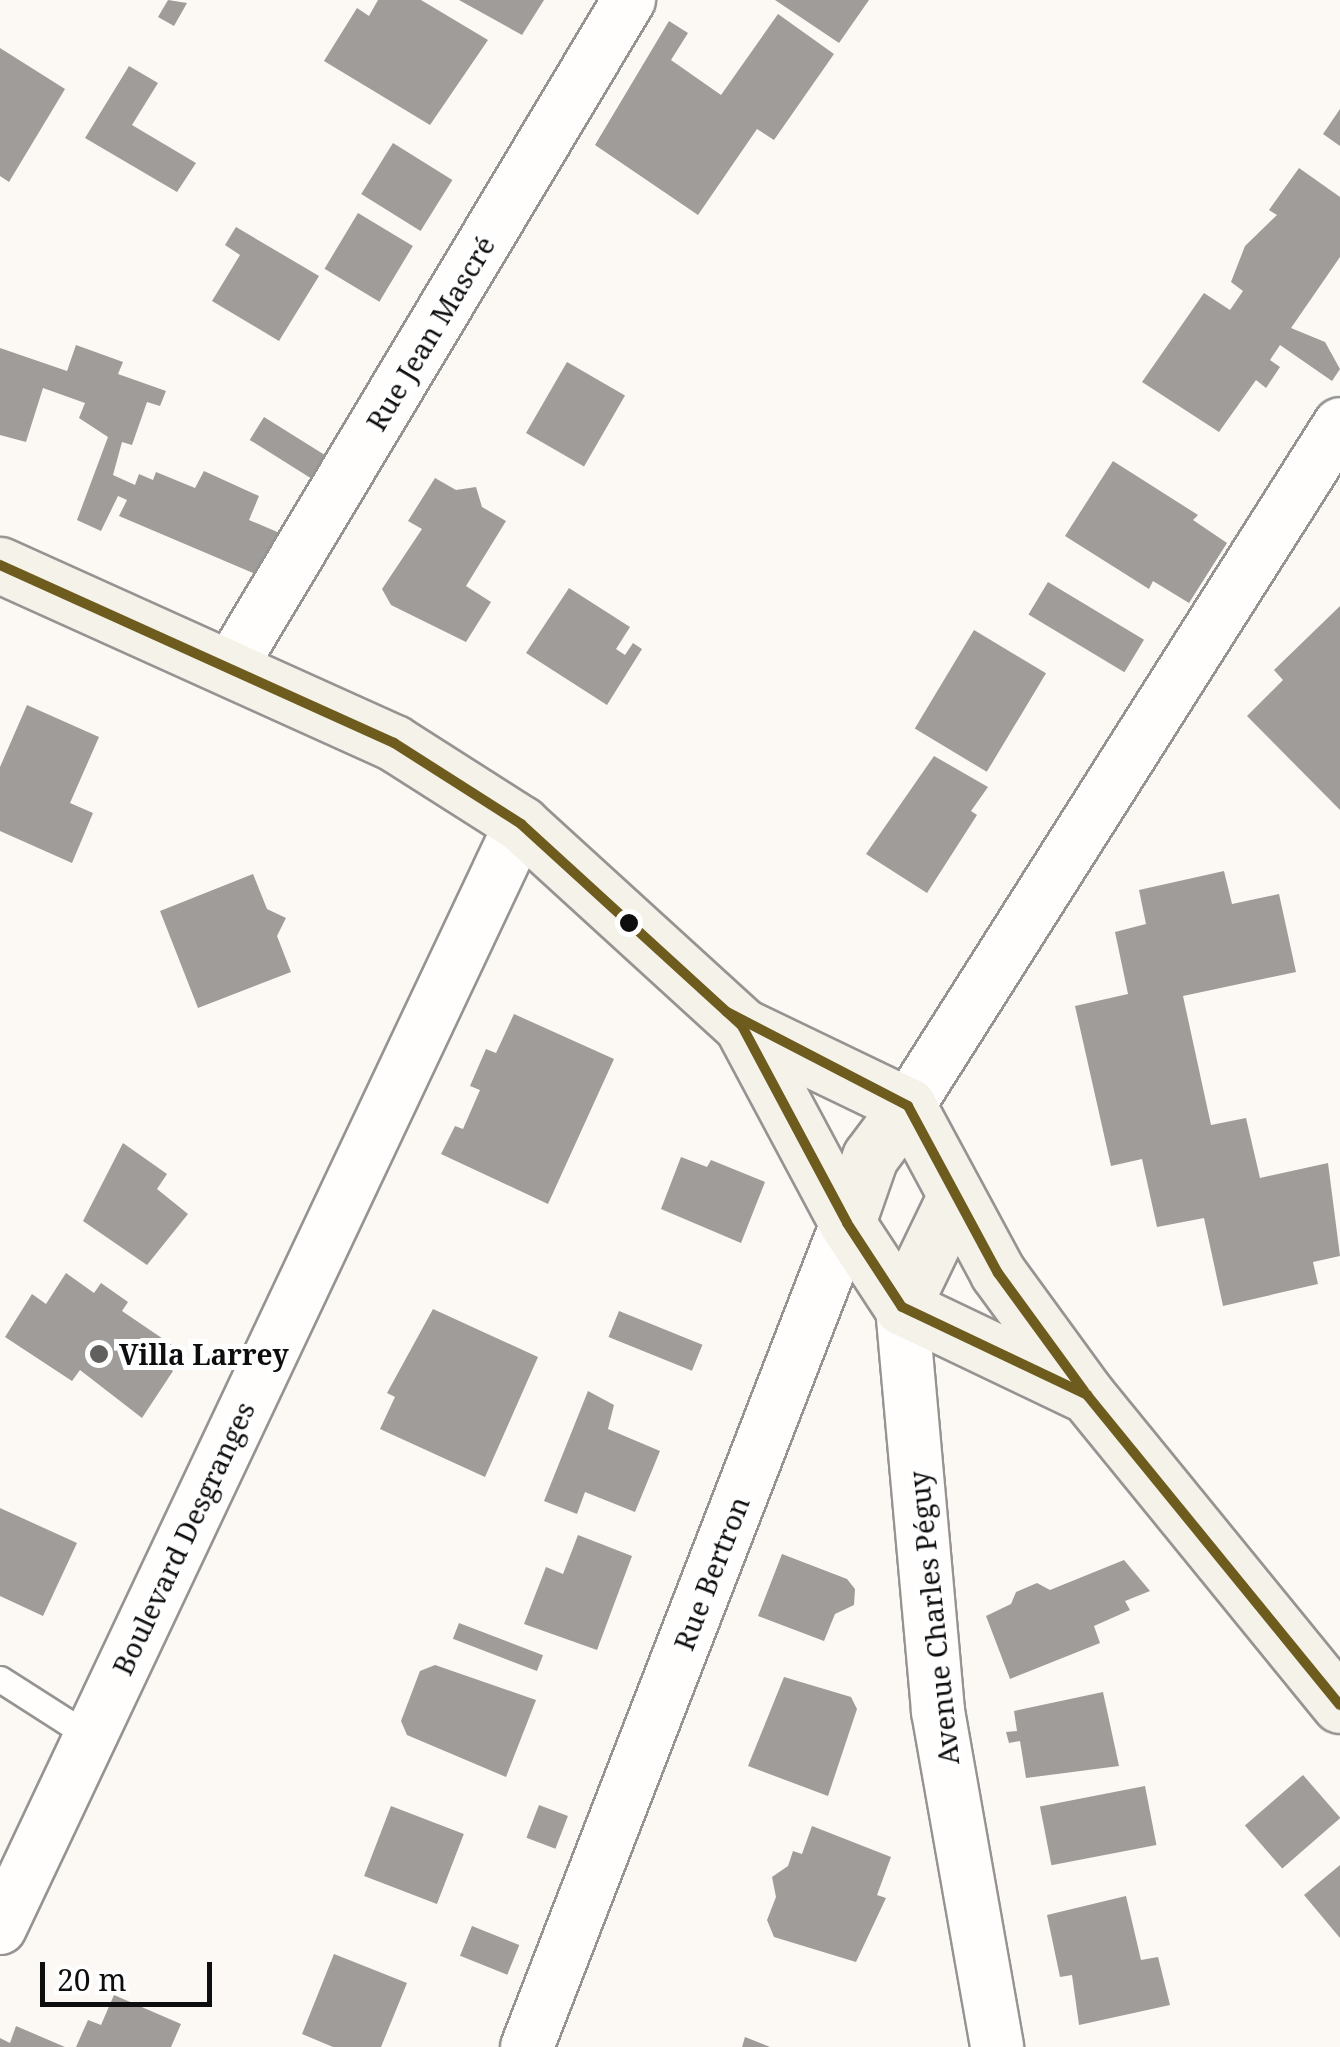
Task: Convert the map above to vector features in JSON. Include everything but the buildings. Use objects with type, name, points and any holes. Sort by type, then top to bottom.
[{"type":"main road","points":[[0,565],[394,743],[521,824],[742,1026],[908,1106],[998,1273],[1087,1395],[1340,1705]]},
{"type":"main road","points":[[742,1026],[848,1223],[902,1307],[1087,1395]]},
{"type":"main road","name":"Rue Bertron","points":[[848,1223],[870,1157],[908,1106]]},
{"type":"main road","points":[[902,1307],[955,1197]]},
{"type":"street","name":"Rue Jean Mascré","points":[[230,666],[629,0]]},
{"type":"street","points":[[908,1106],[1340,424]]},
{"type":"street","name":"Boulevard Desgranges","points":[[0,1928],[521,824]]},
{"type":"street","name":"Rue Bertron","points":[[527,2047],[848,1223]]},
{"type":"street","name":"Avenue Charles Péguy","points":[[902,1307],[938,1711],[997,2047]]},
{"type":"lane","points":[[0,1680],[89,1736]]},
{"type":"transit line","points":[[0,565],[394,743],[521,824],[742,1026],[847,1223],[902,1307],[1087,1395],[1340,1705]]},
{"type":"transit line","points":[[727,1012],[908,1106],[998,1273],[1084,1391]]},
{"type":"place","name":"Villa Larrey","points":[[99,1354]]}]
